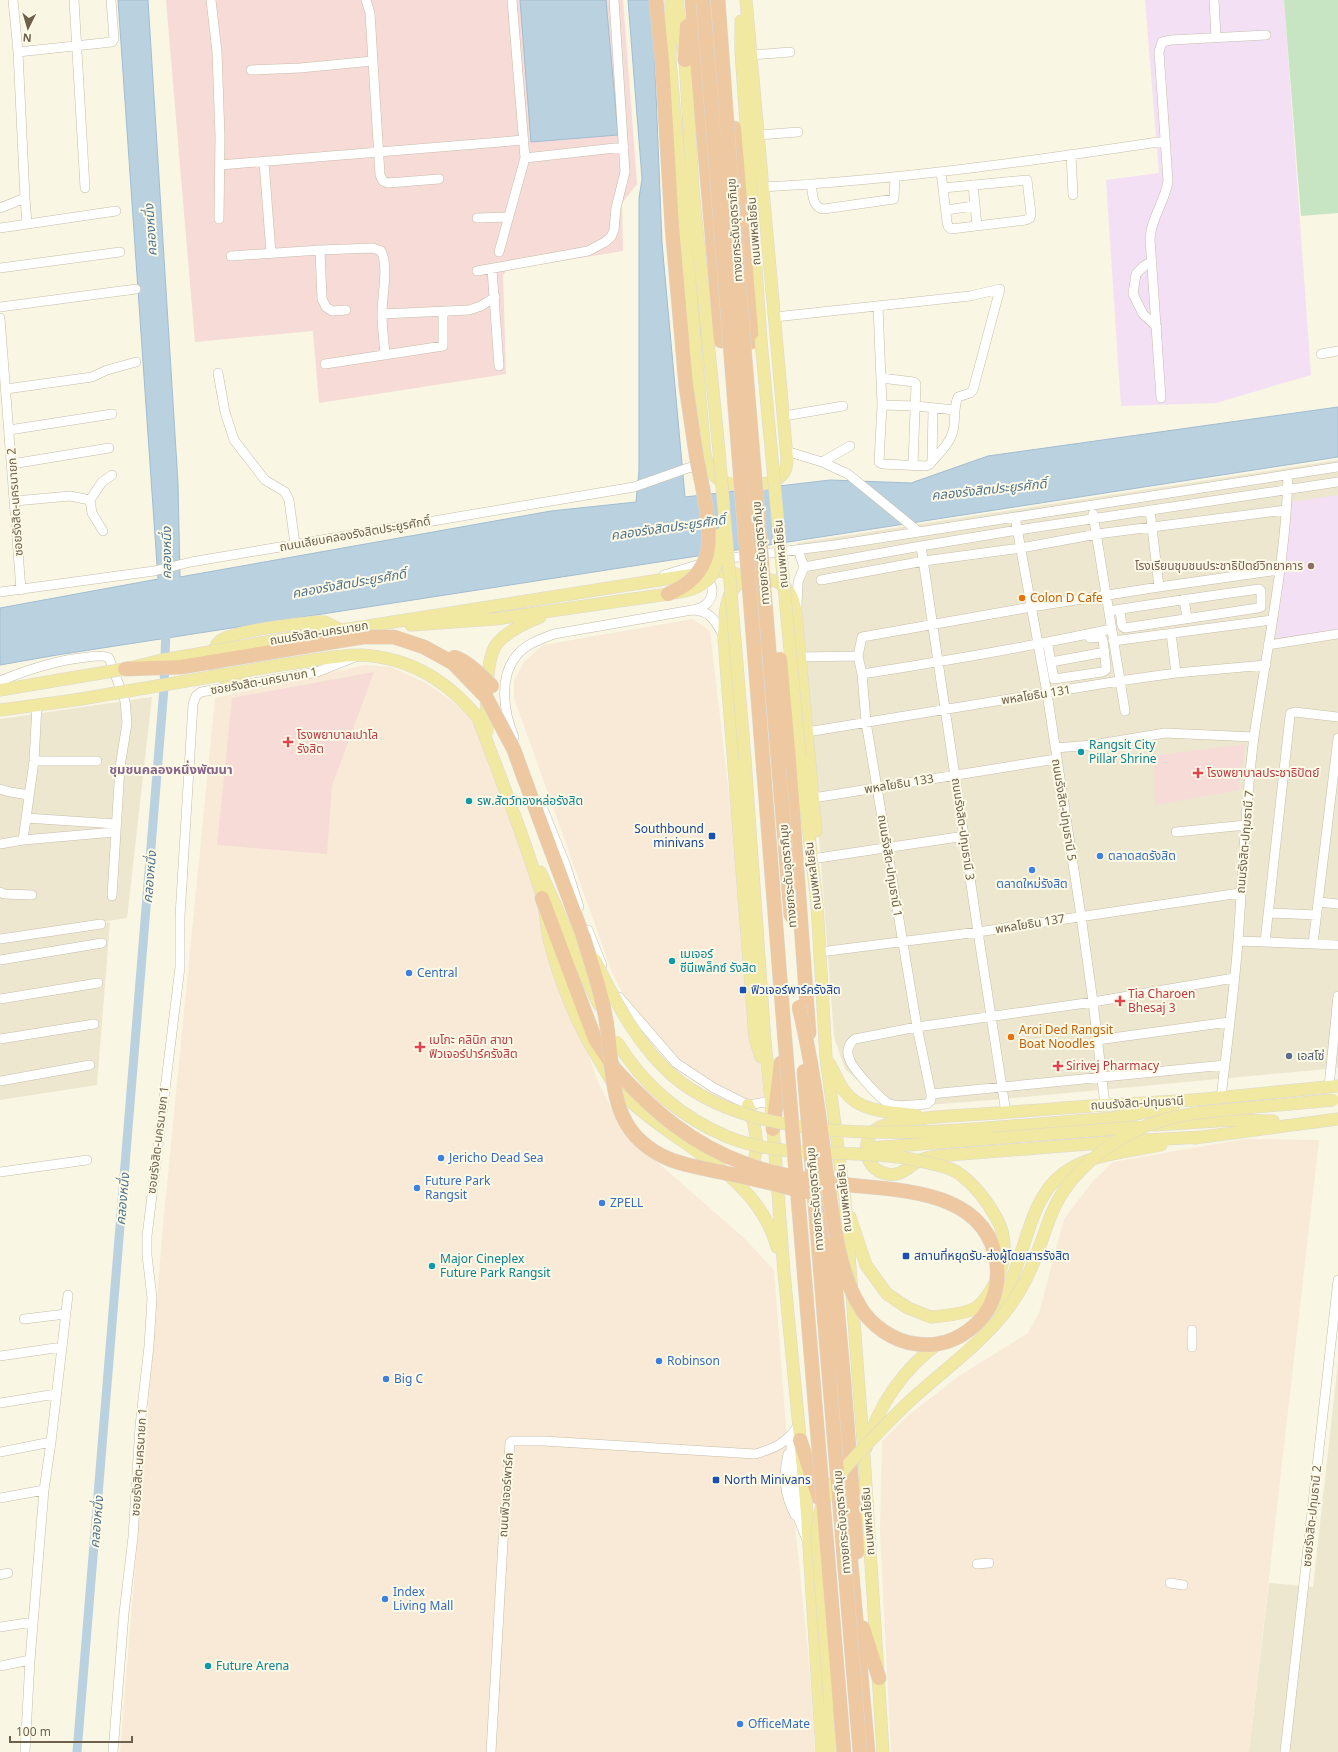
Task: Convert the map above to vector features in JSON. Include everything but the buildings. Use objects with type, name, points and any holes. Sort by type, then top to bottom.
[{"type":"highway","points":[[656,0],[662,60],[672,227],[686,387],[709,536],[706,559],[700,571],[686,586],[668,594]]},
{"type":"highway","points":[[685,60],[689,0]]},
{"type":"highway","points":[[692,0],[715,341],[741,543],[752,761],[781,1064],[833,1650],[838,1752]]},
{"type":"highway","name":"ทางยกระดับอุตราภิมุข","points":[[703,0],[844,1752]]},
{"type":"highway","name":"ทางยกระดับอุตราภิมุข","points":[[718,0],[738,274],[860,1752]]},
{"type":"highway","name":"ถนนพหลโยธิน","points":[[724,0],[757,342],[768,538],[795,759],[836,1398],[868,1752]]},
{"type":"highway","points":[[125,669],[181,667],[363,637],[394,637],[460,659],[475,670],[492,686]]},
{"type":"highway","points":[[428,649],[453,663],[486,697],[514,750],[583,936],[600,994],[607,1027],[614,1092],[621,1113],[632,1133],[646,1146],[669,1159],[807,1193],[814,1198],[824,1215],[831,1242],[844,1383],[862,1623],[862,1677]]},
{"type":"highway","points":[[542,898],[595,1038],[614,1068],[661,1116],[685,1133],[720,1153],[768,1172],[793,1177],[924,1194],[955,1205],[979,1224],[993,1247],[998,1275],[997,1286],[992,1304],[985,1314],[974,1326],[954,1340]]},
{"type":"highway","points":[[799,1007],[812,1065],[836,1232],[842,1261],[859,1306],[882,1330],[909,1343],[927,1346],[954,1340],[995,1324]]},
{"type":"highway","points":[[773,1129],[781,1064]]},
{"type":"highway","points":[[794,1439],[819,1498]]},
{"type":"highway","points":[[862,1623],[879,1678]]},
{"type":"main road","points":[[671,0],[670,60],[704,440],[708,464],[711,472],[717,478],[730,485],[737,486],[765,483],[781,476],[786,466],[784,416],[746,0]]},
{"type":"main road","points":[[356,628],[445,623],[580,608],[682,592],[700,586],[714,574],[718,565],[720,542],[719,451],[715,341],[693,189],[685,60],[677,0]]},
{"type":"main road","name":"ถนนพหลโยธิน","points":[[741,0],[741,51],[757,342]]},
{"type":"main road","points":[[719,451],[752,761],[746,920]]},
{"type":"main road","name":"ถนนรังสิต-นครนายก","points":[[0,690],[125,669],[162,660],[272,641],[466,609],[640,584],[691,575],[719,572],[776,581],[783,584],[793,598],[796,613],[818,858],[816,892]]},
{"type":"main road","points":[[757,578],[742,581],[736,585],[733,590],[726,607],[724,639],[755,1038],[768,1079]]},
{"type":"main road","points":[[488,744],[486,713],[489,664],[496,645],[516,627],[552,612]]},
{"type":"main road","points":[[242,684],[222,677],[215,665],[214,651],[216,645],[221,640],[240,633],[314,622],[325,622],[341,630]]},
{"type":"main road","points":[[0,710],[75,700],[320,659],[358,655],[383,657],[409,664],[432,676],[468,705],[478,718],[522,837],[542,898],[550,942],[570,1006],[585,1038],[613,1082],[645,1114],[677,1138],[711,1160],[734,1179],[755,1203],[775,1239],[784,1272]]},
{"type":"main road","name":"ถนนพหลโยธิน","points":[[795,759],[816,892],[826,1057],[845,1200],[864,1455],[883,1752]]},
{"type":"main road","points":[[749,820],[768,1079],[784,1272],[799,1425],[794,1439],[809,1543],[822,1752]]},
{"type":"main road","points":[[522,837],[559,910],[586,978],[617,1042],[627,1058],[667,1101],[694,1120],[728,1137],[768,1148],[885,1155],[913,1159],[942,1166],[960,1174],[975,1187],[988,1202],[1000,1225],[1005,1249],[1001,1270],[991,1290],[977,1307],[952,1316],[931,1317],[908,1308],[887,1294],[866,1265],[845,1200]]},
{"type":"main road","points":[[583,936],[617,1003],[646,1048],[673,1076],[700,1094],[731,1108],[764,1119],[800,1126],[875,1133],[923,1133],[1113,1118],[1204,1100]]},
{"type":"main road","points":[[826,1057],[846,1093],[863,1106],[887,1112],[935,1117]]},
{"type":"main road","name":"ถนนรังสิต-ปทุมธานี","points":[[935,1117],[1105,1105],[1204,1100],[1333,1086]]},
{"type":"main road","points":[[831,1752],[830,1703],[817,1538],[821,1508],[834,1482],[856,1456],[918,1393],[973,1346],[995,1324],[1020,1291],[1034,1263],[1051,1214],[1058,1199],[1086,1165],[1111,1145],[1147,1125],[1183,1115],[1336,1100]]},
{"type":"main road","points":[[734,1179],[748,1173],[755,1157],[756,1135],[748,1105]]},
{"type":"main road","points":[[935,1117],[890,1123],[878,1128],[866,1142],[865,1153],[870,1164],[877,1170],[886,1174],[894,1175],[904,1172],[916,1162],[925,1158],[937,1156],[1125,1141],[1203,1137]]},
{"type":"main road","points":[[935,1117],[925,1128],[922,1142],[927,1149],[937,1156]]},
{"type":"main road","points":[[864,1455],[871,1429],[879,1411],[892,1391],[914,1364],[941,1341],[988,1312],[1002,1297],[1012,1279],[1033,1218],[1047,1189],[1058,1177],[1068,1170],[1085,1162],[1105,1156],[1203,1137],[1338,1119]]},
{"type":"main road","points":[[805,1151],[891,1146],[1017,1135],[1232,1120],[1308,1122]]},
{"type":"street","points":[[13,0],[18,52],[27,224]]},
{"type":"street","points":[[74,0],[85,188]]},
{"type":"street","points":[[18,52],[113,41],[111,0]]},
{"type":"street","points":[[212,0],[216,52],[220,165],[219,219]]},
{"type":"street","points":[[366,0],[370,13],[380,152],[380,175],[383,181],[388,183],[439,179]]},
{"type":"street","points":[[499,252],[525,158],[512,0]]},
{"type":"street","points":[[477,271],[588,251],[611,237],[614,230],[618,195],[625,172],[614,0]]},
{"type":"street","points":[[1214,0],[1216,37]]},
{"type":"street","points":[[1161,398],[1150,230],[1152,222],[1166,192],[1168,181],[1159,52],[1162,42],[1171,40],[1266,35]]},
{"type":"street","points":[[752,55],[790,52]]},
{"type":"street","points":[[251,70],[300,68],[373,61]]},
{"type":"street","points":[[758,135],[798,132]]},
{"type":"street","points":[[220,165],[524,140]]},
{"type":"street","points":[[763,187],[941,172],[1165,141]]},
{"type":"street","points":[[525,158],[624,147]]},
{"type":"street","points":[[1072,154],[1073,195]]},
{"type":"street","points":[[264,162],[272,253]]},
{"type":"street","points":[[941,172],[943,188],[948,226],[951,229],[1026,220],[1030,218],[1031,214],[1027,180],[943,188]]},
{"type":"street","points":[[811,184],[815,204],[818,208],[824,210],[894,198],[895,177]]},
{"type":"street","points":[[972,185],[977,226]]},
{"type":"street","points":[[0,208],[25,198]]},
{"type":"street","points":[[946,210],[974,206]]},
{"type":"street","points":[[0,228],[116,211]]},
{"type":"street","points":[[477,218],[508,217]]},
{"type":"street","points":[[231,256],[373,248],[381,251],[384,256],[382,314],[385,354]]},
{"type":"street","points":[[320,250],[322,299],[326,307],[332,310],[346,310]]},
{"type":"street","points":[[0,268],[120,252]]},
{"type":"street","points":[[1152,262],[1144,266],[1136,274],[1133,294],[1143,314],[1157,327]]},
{"type":"street","points":[[492,268],[499,366]]},
{"type":"street","points":[[0,307],[136,289]]},
{"type":"street","points":[[775,317],[970,296],[1000,289],[973,390],[970,393],[958,397],[955,410],[954,428],[950,439],[926,466],[882,464],[879,462],[882,405],[878,306]]},
{"type":"street","points":[[382,314],[469,310],[481,306],[495,297]]},
{"type":"street","points":[[325,364],[443,346],[443,312]]},
{"type":"street","name":"ซอยรังสิต-นครนายก 2","points":[[0,318],[16,501],[21,590]]},
{"type":"street","points":[[1321,354],[1338,351]]},
{"type":"street","points":[[6,389],[92,377],[107,370],[136,362]]},
{"type":"street","points":[[218,373],[225,412],[234,440],[265,480],[285,492],[289,500],[296,544]]},
{"type":"street","points":[[881,378],[915,383],[916,406],[913,466]]},
{"type":"street","points":[[882,405],[916,406],[955,410]]},
{"type":"street","points":[[784,416],[843,406]]},
{"type":"street","points":[[932,461],[933,408]]},
{"type":"street","points":[[9,430],[112,414]]},
{"type":"street","points":[[822,462],[850,446]]},
{"type":"street","points":[[12,464],[109,448]]},
{"type":"street","points":[[786,451],[822,462],[848,474],[919,532]]},
{"type":"street","name":"ถนนเลียบคลองรังสิตประยูรศักดิ์","points":[[0,592],[154,571],[190,562],[634,487],[688,468],[708,464]]},
{"type":"street","points":[[640,584],[700,562],[798,550],[919,532],[1338,467]]},
{"type":"street","points":[[103,531],[92,513],[90,500],[102,482],[112,475]]},
{"type":"street","name":"ถนนรังสิต-ปทุมธานี 7","points":[[1221,1098],[1238,941],[1240,893],[1254,737],[1272,620],[1286,510],[1288,475]]},
{"type":"street","points":[[804,568],[921,546],[1018,530],[1287,491],[1338,482]]},
{"type":"street","points":[[16,501],[70,496],[90,500]]},
{"type":"street","points":[[1092,505],[1125,711]]},
{"type":"street","points":[[1150,510],[1159,587]]},
{"type":"street","points":[[821,580],[924,561],[1021,548],[1097,534],[1286,510]]},
{"type":"street","name":"ถนนรังสิต-ปทุมธานี 5","points":[[1015,517],[1047,693],[1081,916],[1105,1105]]},
{"type":"street","name":"ถนนรังสิต-ปทุมธานี 3","points":[[921,546],[934,624],[978,932],[1006,1113]]},
{"type":"street","points":[[796,613],[798,582],[804,568],[798,550]]},
{"type":"street","points":[[934,624],[1031,607],[1278,570]]},
{"type":"street","points":[[691,575],[708,578],[712,584],[712,593],[709,600],[703,607],[554,634],[528,646],[517,655],[511,664],[505,684],[505,709],[510,729],[566,866],[595,949],[613,989],[676,1063],[714,1088],[748,1105],[771,1101]]},
{"type":"street","points":[[1108,612],[1184,599],[1259,589],[1262,591],[1261,607],[1125,628],[1122,626],[1120,610]]},
{"type":"street","points":[[1184,599],[1187,618]]},
{"type":"street","points":[[692,610],[706,612],[711,616],[724,639]]},
{"type":"street","points":[[1113,641],[1272,620]]},
{"type":"street","name":"ถนนรังสิต-ปทุมธานี 1","points":[[931,1094],[917,1027],[886,848],[866,722],[862,674],[858,656],[862,637],[934,624]]},
{"type":"street","points":[[862,674],[1038,646],[1111,629]]},
{"type":"street","points":[[1171,633],[1176,673]]},
{"type":"street","points":[[1268,646],[1338,634]]},
{"type":"street","points":[[1038,646],[1048,646],[1098,637],[1103,639],[1106,670],[1102,672],[1054,679],[1048,646]]},
{"type":"street","points":[[1050,662],[1105,652]]},
{"type":"street","name":"ซอยรังสิต-นครนายก 1","points":[[113,1752],[124,1613],[134,1531],[140,1426],[150,1346],[152,1298],[146,1256],[146,1236],[180,967],[180,916],[193,704],[196,696],[201,692],[318,672],[358,655]]},
{"type":"street","points":[[0,681],[30,669],[64,660],[100,656],[109,658],[125,701],[127,712],[127,723],[120,767],[112,896]]},
{"type":"street","points":[[800,657],[858,656]]},
{"type":"street","name":"พหลโยธิน 131","points":[[807,732],[1119,681],[1176,673],[1266,665]]},
{"type":"street","points":[[23,840],[34,761],[37,705]]},
{"type":"street","points":[[1265,942],[1290,716],[1291,713],[1295,712],[1338,717]]},
{"type":"street","points":[[1055,748],[1093,745],[1165,733],[1254,737]]},
{"type":"street","points":[[1313,944],[1338,738]]},
{"type":"street","name":"พหลโยธิน 133","points":[[813,798],[1056,759]]},
{"type":"street","points":[[34,761],[97,761]]},
{"type":"street","points":[[0,789],[29,795]]},
{"type":"street","points":[[26,818],[116,828]]},
{"type":"street","points":[[1176,832],[1246,825]]},
{"type":"street","points":[[0,844],[116,828]]},
{"type":"street","points":[[818,858],[965,836]]},
{"type":"street","points":[[0,892],[4,894],[32,895]]},
{"type":"street","name":"พหลโยธิน 137","points":[[820,952],[978,932],[1240,893]]},
{"type":"street","points":[[1319,902],[1338,904]]},
{"type":"street","points":[[1268,913],[1317,916]]},
{"type":"street","points":[[0,939],[101,924]]},
{"type":"street","points":[[1238,941],[1338,945]]},
{"type":"street","points":[[0,960],[102,944]]},
{"type":"street","points":[[1225,1065],[931,1094],[931,1100],[927,1104],[892,1105],[885,1102],[878,1096],[849,1058],[848,1050],[851,1042],[855,1039],[917,1027],[1093,1002],[1234,978]]},
{"type":"street","points":[[0,999],[98,983]]},
{"type":"street","points":[[1333,1086],[1338,996]]},
{"type":"street","points":[[1097,1040],[1229,1022]]},
{"type":"street","points":[[0,1039],[94,1024]]},
{"type":"street","points":[[0,1081],[90,1065]]},
{"type":"street","points":[[0,1172],[87,1160]]},
{"type":"street","name":"ซอยรังสิต-ปทุมธานี 2","points":[[1285,1752],[1338,1280]]},
{"type":"street","points":[[25,1752],[30,1660],[44,1490],[68,1295]]},
{"type":"street","points":[[24,1320],[66,1314]]},
{"type":"street","points":[[1192,1330],[1192,1347]]},
{"type":"street","points":[[0,1356],[62,1346]]},
{"type":"street","points":[[0,1403],[56,1394]]},
{"type":"street","points":[[794,1439],[796,1510],[800,1525],[809,1543]]},
{"type":"street","name":"ถนนฟิวเจอร์พาร์ค","points":[[491,1752],[510,1443],[512,1441],[532,1440],[755,1454],[776,1448],[794,1439]]},
{"type":"street","points":[[0,1452],[51,1442]]},
{"type":"street","points":[[0,1498],[44,1490]]},
{"type":"street","points":[[977,1564],[989,1563]]},
{"type":"street","points":[[1170,1583],[1183,1585]]},
{"type":"street","points":[[0,1628],[33,1622]]},
{"type":"street","points":[[0,1666],[30,1660]]},
{"type":"shaded area","points":[[166,0],[623,0],[637,184],[622,203],[623,251],[507,270],[503,275],[506,374],[319,403],[313,331],[195,342]]},
{"type":"shaded area","points":[[1145,0],[1284,0],[1311,375],[1216,403],[1121,406],[1106,180],[1159,173]]},
{"type":"shaded area","points":[[1338,460],[1338,1068],[889,1108],[845,1069],[834,1037],[797,543]]},
{"type":"shaded area","name":"โรงเรียนชุมชนประชาธิปัตย์วิทยาคาร","points":[[1338,495],[1338,631],[1276,639],[1292,502]]},
{"type":"shaded area","points":[[693,619],[710,631],[764,1097],[742,1100],[676,1060],[629,1006],[612,972],[514,698],[514,681],[524,662],[543,645]]},
{"type":"shaded area","points":[[365,665],[391,667],[426,683],[449,699],[474,720],[487,746],[597,1080],[623,1132],[744,1238],[774,1270],[789,1467],[810,1671],[815,1752],[120,1752],[163,1226],[215,698]]},
{"type":"shaded area","name":"โรงพยาบาลเปาโล รังสิต","points":[[374,672],[332,786],[327,854],[217,845],[232,698]]},
{"type":"shaded area","points":[[152,697],[127,918],[0,938],[0,719]]},
{"type":"shaded area","name":"โรงพยาบาลประชาธิปัตย์","points":[[1245,744],[1239,790],[1155,805],[1154,756]]},
{"type":"shaded area","points":[[110,922],[97,1085],[0,1100],[0,939]]},
{"type":"shaded area","points":[[1245,1139],[1319,1140],[1249,1752],[891,1752],[880,1532],[882,1441],[910,1414],[959,1376],[1028,1333],[1039,1313],[1064,1219],[1093,1181],[1113,1162]]},
{"type":"shaded area","points":[[1338,1362],[1338,1752],[1249,1752],[1269,1583],[1313,1587]]},
{"type":"green space","points":[[1284,0],[1338,0],[1338,213],[1301,216]]},
{"type":"water","name":"คลองรังสิตประยูรศักดิ์","points":[[118,0],[148,0],[178,483],[180,577],[551,511],[636,502],[639,471],[639,198],[642,179],[628,0],[651,0],[662,243],[685,497],[830,480],[911,483],[988,456],[1338,407],[1338,457],[0,665],[0,608],[158,579]]},
{"type":"water","points":[[520,0],[606,0],[618,135],[531,142]]},
{"type":"waterway","name":"คลองหนึ่ง","points":[[77,1752],[164,688],[166,627]]},
{"type":"place","name":"โรงเรียนชุมชนประชาธิปัตย์วิทยาคาร","points":[[1311,566]]},
{"type":"place","name":"Colon D Cafe","points":[[1022,598]]},
{"type":"place","name":"โรงพยาบาลเปาโล รังสิต","points":[[288,742]]},
{"type":"place","name":"Rangsit City Pillar Shrine","points":[[1081,752]]},
{"type":"place","name":"โรงพยาบาลประชาธิปัตย์","points":[[1198,773]]},
{"type":"place","name":"รพ.สัตว์ทองหล่อรังสิต","points":[[469,801]]},
{"type":"place","name":"Southbound minivans","points":[[712,836]]},
{"type":"place","name":"ตลาดสดรังสิต","points":[[1100,856]]},
{"type":"place","name":"ตลาดใหม่รังสิต","points":[[1032,870]]},
{"type":"place","name":"เมเจอร์ ซีนีเพล็กซ์ รังสิต","points":[[672,961]]},
{"type":"place","name":"Central","points":[[409,973]]},
{"type":"place","name":"ฟิวเจอร์พาร์ครังสิต","points":[[743,990]]},
{"type":"place","name":"Tia Charoen Bhesaj 3","points":[[1120,1001]]},
{"type":"place","name":"Aroi Ded Rangsit Boat Noodles","points":[[1011,1037]]},
{"type":"place","name":"เมโกะ คลินิก สาขา ฟิวเจอร์ปาร์ครังสิต","points":[[420,1047]]},
{"type":"place","name":"เอสโซ่","points":[[1289,1056]]},
{"type":"place","name":"Sirivej Pharmacy","points":[[1058,1066]]},
{"type":"place","name":"Jericho Dead Sea","points":[[441,1158]]},
{"type":"place","name":"Future Park Rangsit","points":[[417,1188]]},
{"type":"place","name":"ZPELL","points":[[602,1203]]},
{"type":"place","name":"สถานที่หยุดรับ-ส่งผู้โดยสารรังสิต","points":[[906,1256]]},
{"type":"place","name":"Major Cineplex Future Park Rangsit","points":[[432,1266]]},
{"type":"place","name":"Robinson","points":[[659,1361]]},
{"type":"place","name":"Big C","points":[[386,1379]]},
{"type":"place","name":"North Minivans","points":[[716,1480]]},
{"type":"place","name":"Index Living Mall","points":[[385,1599]]},
{"type":"place","name":"Future Arena","points":[[208,1666]]},
{"type":"place","name":"OfficeMate","points":[[740,1724]]},
{"type":"district","name":"ชุมชนคลองหนึ่งพัฒนา","points":[[171,769]]}]
